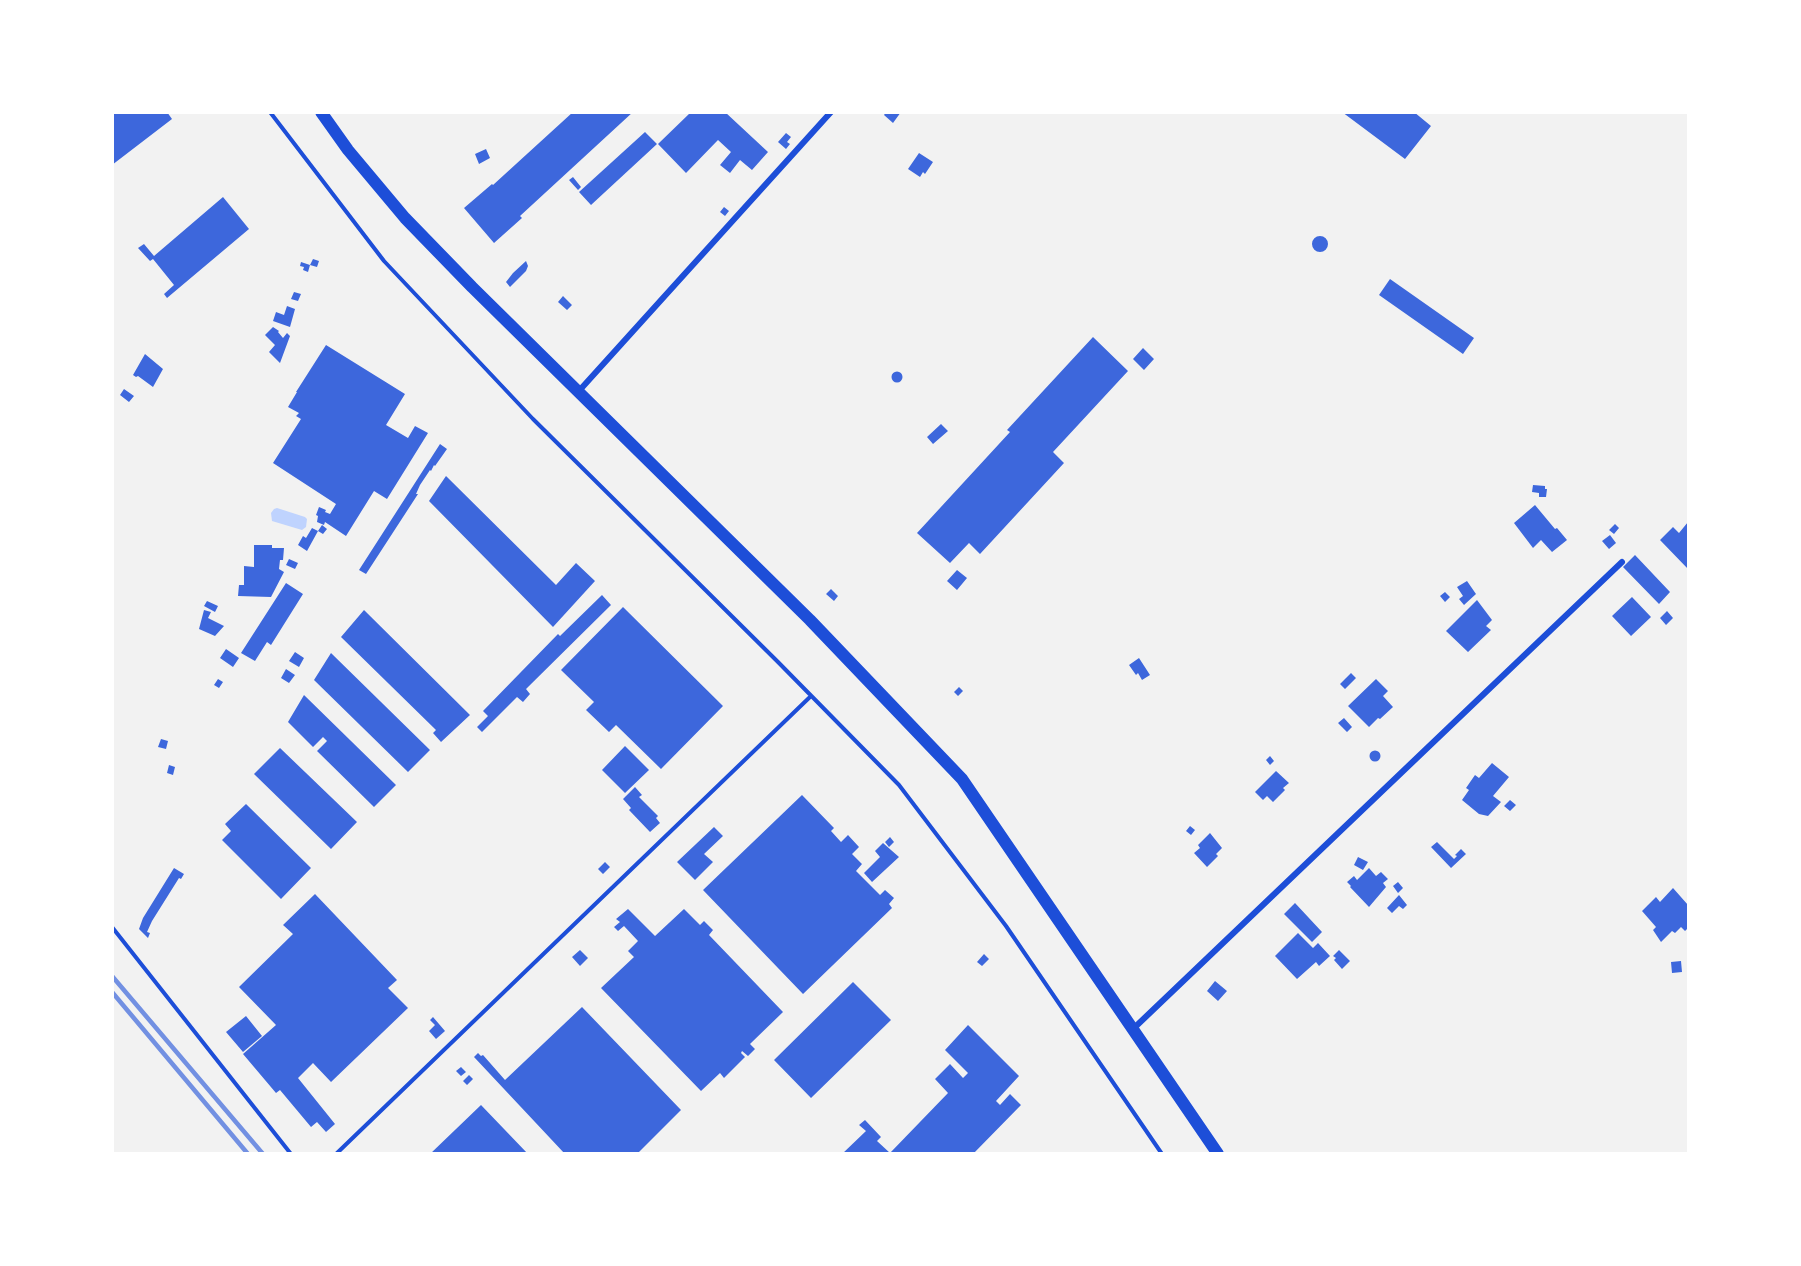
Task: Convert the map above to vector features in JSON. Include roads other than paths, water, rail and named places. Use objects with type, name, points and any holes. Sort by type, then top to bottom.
[{"type":"main road","points":[[321,112],[348,150],[405,218],[810,620],[962,779],[1218,1154]]},
{"type":"street","points":[[578,392],[831,112]]},
{"type":"street","points":[[1133,1029],[1622,562]]},
{"type":"lane","points":[[270,112],[392,270],[533,419],[899,785],[1006,926],[1162,1154]]},
{"type":"lane","points":[[336,1154],[811,696]]},
{"type":"lane","points":[[112,927],[291,1154]]},
{"type":"water","points":[[277,508],[305,517],[306,527],[302,530],[272,521],[271,513]]},
{"type":"railway","points":[[112,976],[263,1154]]},
{"type":"railway","points":[[112,992],[248,1154]]}]
